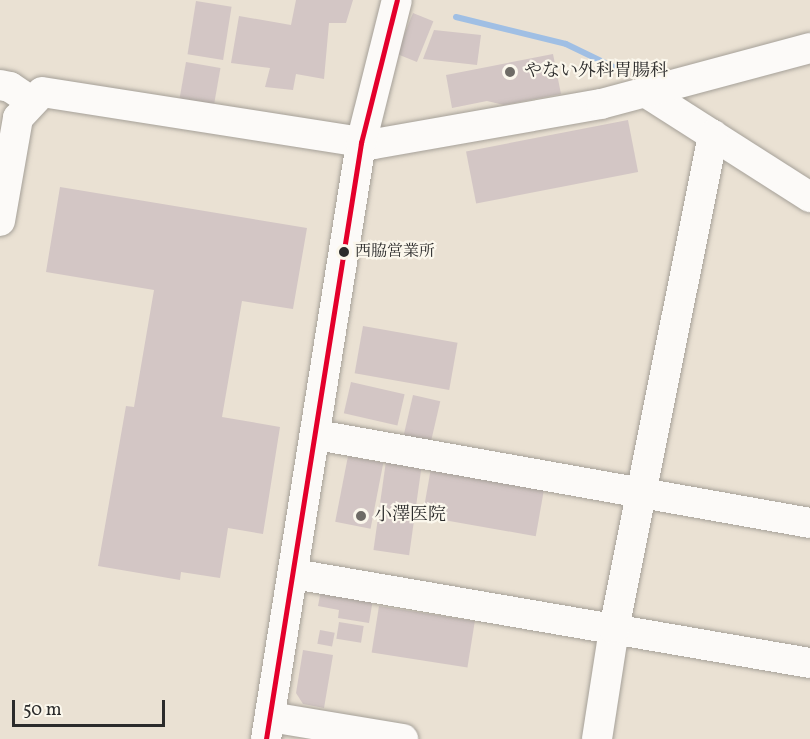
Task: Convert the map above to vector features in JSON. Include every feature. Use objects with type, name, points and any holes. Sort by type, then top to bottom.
[{"type":"street","points":[[397,0],[361,143],[317,435],[268,728],[403,739]]},
{"type":"street","points":[[0,221],[18,118],[31,101],[42,92],[361,143],[426,138],[601,104],[810,48]]},
{"type":"street","points":[[0,85],[10,87],[31,101]]},
{"type":"street","points":[[645,92],[810,197]]},
{"type":"street","points":[[597,739],[614,629],[713,135]]},
{"type":"street","points":[[317,435],[810,523]]},
{"type":"street","points":[[294,574],[810,663]]},
{"type":"building","points":[[296,0],[353,0],[346,23],[329,23],[324,79],[296,74],[293,90],[265,87],[270,68],[231,63],[239,16],[291,25]]},
{"type":"building","points":[[196,1],[232,7],[223,60],[188,54]]},
{"type":"building","points":[[413,13],[433,21],[417,62],[397,54]]},
{"type":"building","points":[[434,30],[481,35],[477,65],[423,59]]},
{"type":"building","points":[[553,54],[561,94],[504,105],[487,101],[452,108],[446,75]]},
{"type":"building","points":[[186,62],[220,68],[214,105],[180,98]]},
{"type":"building","points":[[628,120],[638,172],[476,204],[466,151]]},
{"type":"building","points":[[60,187],[307,228],[293,309],[242,301],[222,417],[280,427],[263,534],[228,528],[220,578],[181,572],[180,580],[98,566],[126,406],[134,407],[154,290],[46,272]]},
{"type":"building","points":[[363,326],[458,343],[449,390],[355,373]]},
{"type":"building","points":[[351,382],[405,394],[397,426],[344,413]]},
{"type":"building","points":[[413,395],[440,401],[430,446],[403,440]]},
{"type":"building","points":[[348,456],[383,463],[371,529],[335,522]]},
{"type":"building","points":[[386,461],[422,466],[409,555],[373,550]]},
{"type":"building","points":[[431,468],[544,488],[536,536],[422,516]]},
{"type":"building","points":[[321,590],[373,599],[369,623],[338,618],[339,610],[318,606]]},
{"type":"building","points":[[379,606],[475,621],[467,668],[372,652]]},
{"type":"building","points":[[339,622],[364,626],[361,643],[336,639]]},
{"type":"building","points":[[320,630],[335,633],[332,647],[317,644]]},
{"type":"building","points":[[303,650],[333,655],[324,708],[303,704],[296,693]]},
{"type":"waterway","points":[[456,17],[566,44],[626,73]]},
{"type":"transit line","points":[[266,739],[361,143],[397,0]]},
{"type":"place","name":"やない外科胃腸科","points":[[510,72]]},
{"type":"place","name":"西脇営業所","points":[[344,252]]},
{"type":"place","name":"小澤医院","points":[[361,516]]}]
